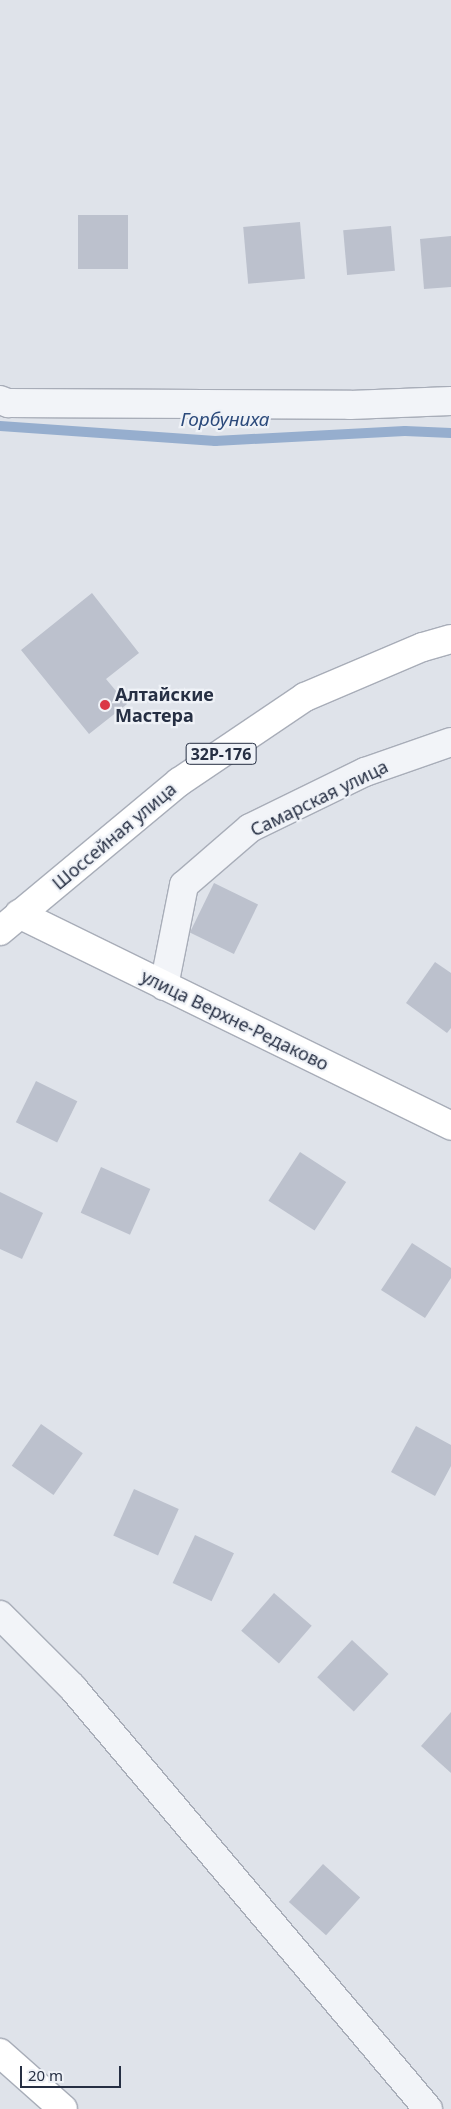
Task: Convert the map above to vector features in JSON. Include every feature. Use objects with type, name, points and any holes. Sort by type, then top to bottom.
[{"type":"street","points":[[0,400],[8,403],[340,405],[451,401]]},
{"type":"street","name":"Шоссейная улица","points":[[10,923],[179,782],[305,697],[423,647],[451,639]]},
{"type":"street","name":"Самарская улица","points":[[164,986],[184,885],[250,828],[365,772],[451,742]]},
{"type":"street","name":"улица Верхне-Редаково","points":[[10,923],[164,986],[451,1126]]},
{"type":"street","points":[[0,1615],[72,1687],[428,2109]]},
{"type":"street","points":[[0,2053],[63,2109]]},
{"type":"building","points":[[78,215],[128,215],[128,269],[78,269]]},
{"type":"building","points":[[300,222],[305,279],[248,284],[243,227]]},
{"type":"building","points":[[391,226],[395,271],[347,275],[343,230]]},
{"type":"building","points":[[451,236],[451,287],[424,289],[420,239]]},
{"type":"building","points":[[92,593],[139,653],[106,679],[127,704],[89,734],[21,650]]},
{"type":"building","points":[[214,883],[258,904],[234,954],[190,932]]},
{"type":"building","points":[[435,962],[451,973],[451,1028],[447,1033],[406,1003]]},
{"type":"building","points":[[36,1081],[77,1101],[57,1143],[16,1122]]},
{"type":"building","points":[[300,1152],[346,1182],[315,1231],[268,1201]]},
{"type":"building","points":[[101,1167],[150,1189],[130,1235],[81,1213]]},
{"type":"building","points":[[0,1192],[43,1213],[22,1259],[0,1249]]},
{"type":"building","points":[[412,1243],[451,1268],[451,1278],[425,1318],[381,1290]]},
{"type":"building","points":[[41,1424],[83,1453],[54,1495],[12,1466]]},
{"type":"building","points":[[416,1426],[451,1445],[451,1466],[435,1496],[391,1472]]},
{"type":"building","points":[[134,1489],[179,1509],[158,1556],[113,1536]]},
{"type":"building","points":[[195,1535],[234,1553],[212,1601],[173,1583]]},
{"type":"building","points":[[274,1593],[312,1626],[279,1664],[241,1631]]},
{"type":"building","points":[[352,1640],[389,1674],[354,1711],[317,1677]]},
{"type":"building","points":[[451,1712],[451,1773],[421,1746]]},
{"type":"building","points":[[323,1864],[360,1897],[326,1935],[289,1902]]},
{"type":"waterway","name":"Горбуниха","points":[[0,426],[215,441],[405,431],[451,433]]},
{"type":"place","name":"Алтайские Мастера","points":[[105,705]]}]
